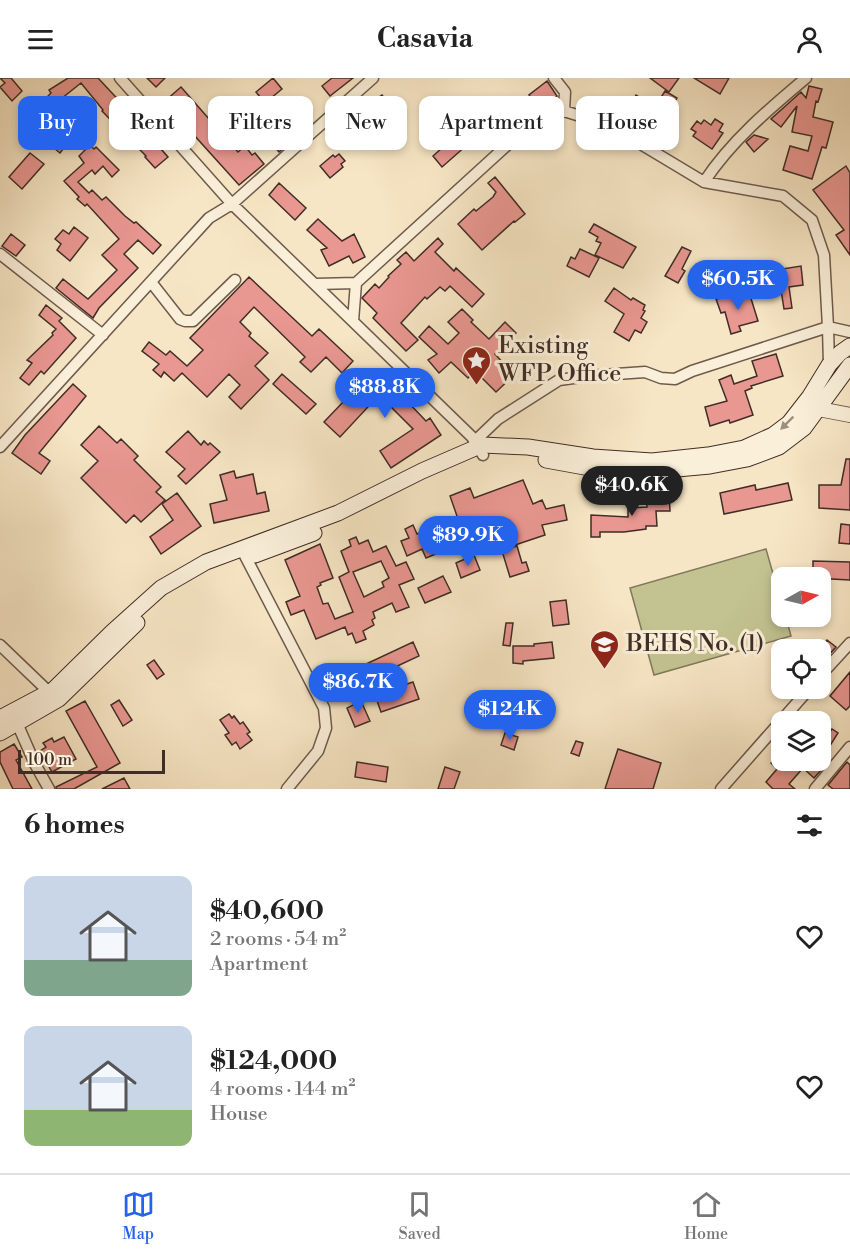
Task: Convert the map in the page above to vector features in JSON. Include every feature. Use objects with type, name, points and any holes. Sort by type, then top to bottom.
[{"type":"main road","points":[[810,407],[829,365],[850,346]]},
{"type":"main road","points":[[0,733],[52,696],[161,588],[206,562],[244,554],[338,513],[422,471],[479,448],[528,447],[593,457],[652,461],[708,455],[744,448],[773,435],[810,407],[850,365]]},
{"type":"main road","points":[[0,718],[52,696]]},
{"type":"street","points":[[120,78],[232,204],[316,284],[479,448],[498,419],[559,380],[588,375],[645,372],[661,378],[675,379],[692,370],[828,327],[850,332]]},
{"type":"street","points":[[0,447],[209,218],[232,204],[373,78]]},
{"type":"street","points":[[554,78],[565,92],[564,111],[609,125],[704,182],[783,196],[812,220],[824,255],[829,365]]},
{"type":"street","points":[[704,182],[718,160],[771,107],[806,78]]},
{"type":"street","points":[[316,284],[356,283],[502,150]]},
{"type":"street","points":[[0,254],[103,335]]},
{"type":"street","points":[[151,282],[180,319],[193,321],[235,280]]},
{"type":"street","points":[[353,321],[356,283]]},
{"type":"street","points":[[810,407],[850,415]]},
{"type":"street","points":[[244,554],[324,708],[326,728],[318,751],[287,789]]},
{"type":"street","points":[[831,664],[850,643]]},
{"type":"street","points":[[0,645],[52,696]]},
{"type":"street","points":[[722,789],[800,699]]},
{"type":"street","points":[[17,723],[49,789]]},
{"type":"street","points":[[815,789],[850,747]]},
{"type":"green space","points":[[766,549],[771,567],[771,627],[789,627],[791,636],[771,639],[771,642],[654,675],[630,588]]},
{"type":"building","points":[[0,78],[11,78],[22,91],[12,101],[0,87],[5,83]]},
{"type":"building","points":[[68,78],[98,78],[115,96],[109,96],[109,118],[97,103],[97,96],[92,96],[81,83],[65,96],[48,96],[51,93],[49,90]]},
{"type":"building","points":[[147,78],[165,78],[156,87]]},
{"type":"building","points":[[273,78],[282,89],[274,96],[259,96],[256,92]]},
{"type":"building","points":[[332,78],[353,78],[330,96],[322,86]]},
{"type":"building","points":[[650,78],[679,78],[669,92]]},
{"type":"building","points":[[694,78],[729,78],[720,94]]},
{"type":"building","points":[[547,81],[557,96],[530,96]]},
{"type":"building","points":[[809,86],[822,89],[818,102],[816,101],[813,117],[833,122],[826,148],[822,147],[812,179],[783,170],[790,146],[808,151],[812,136],[792,132],[797,106],[781,127],[771,119],[801,92],[806,98]]},
{"type":"building","points":[[181,87],[189,96],[171,96]]},
{"type":"building","points":[[665,91],[674,96],[662,96]]},
{"type":"building","points":[[196,104],[208,118],[208,150],[236,150],[238,152],[248,150],[252,155],[255,153],[264,164],[239,185],[196,137]]},
{"type":"building","points":[[715,119],[723,124],[719,131],[723,133],[712,149],[693,136],[696,132],[691,129],[697,121],[701,124],[704,120],[711,125]]},
{"type":"building","points":[[754,135],[768,139],[754,152],[746,142]]},
{"type":"building","points":[[97,148],[119,170],[112,177],[103,166],[95,174],[92,170],[78,182],[89,193],[92,190],[102,200],[106,197],[125,216],[134,223],[136,222],[161,245],[153,254],[138,240],[124,254],[138,268],[99,308],[93,318],[56,288],[63,279],[88,299],[117,270],[102,255],[119,239],[87,204],[85,206],[77,199],[79,197],[64,181],[84,163],[79,156],[85,150],[97,150]]},
{"type":"building","points":[[140,150],[162,150],[168,157],[155,168]]},
{"type":"building","points":[[440,150],[461,150],[442,167],[433,156]]},
{"type":"building","points":[[30,153],[44,164],[22,189],[9,177]]},
{"type":"building","points":[[339,154],[345,161],[341,164],[343,167],[330,178],[320,166],[333,155],[335,157]]},
{"type":"building","points":[[846,166],[850,173],[850,255],[836,235],[844,230],[813,190]]},
{"type":"building","points":[[495,177],[525,214],[482,250],[458,224],[474,209],[476,211],[493,197],[496,192],[488,183]]},
{"type":"building","points":[[279,183],[306,208],[295,220],[269,195]]},
{"type":"building","points":[[318,219],[342,241],[354,234],[365,257],[353,263],[349,256],[329,266],[321,250],[327,248],[307,230]]},
{"type":"building","points":[[594,224],[636,247],[623,268],[595,255],[601,243],[596,241],[598,237],[589,232]]},
{"type":"building","points":[[74,227],[88,238],[70,261],[57,250],[61,244],[55,239],[63,230],[69,234]]},
{"type":"building","points":[[11,234],[25,245],[16,256],[2,246]]},
{"type":"building","points":[[438,238],[443,244],[435,252],[454,271],[456,268],[484,294],[472,307],[450,286],[445,291],[440,287],[427,299],[425,297],[401,323],[418,340],[406,351],[373,318],[377,313],[362,298],[375,284],[379,288],[401,264],[397,260],[406,252],[414,261]]},
{"type":"building","points":[[682,247],[691,251],[682,269],[685,271],[678,283],[665,276]]},
{"type":"building","points":[[580,249],[599,258],[589,277],[567,266],[571,257],[575,259]]},
{"type":"building","points":[[801,266],[803,285],[789,287],[792,308],[784,309],[779,288],[755,296],[749,281],[776,270]]},
{"type":"building","points":[[249,277],[312,336],[319,329],[353,361],[342,373],[326,357],[311,372],[300,362],[305,357],[254,307],[240,322],[251,333],[249,336],[268,353],[255,366],[269,380],[241,409],[229,397],[240,385],[229,374],[207,397],[182,373],[174,381],[164,372],[161,377],[153,370],[159,364],[142,351],[149,342],[166,355],[170,351],[187,366],[203,350],[190,338]]},
{"type":"building","points":[[614,288],[631,300],[633,298],[645,305],[641,318],[647,322],[641,333],[635,330],[629,341],[614,332],[624,314],[605,301]]},
{"type":"building","points":[[749,292],[758,321],[739,326],[741,331],[731,334],[725,312],[721,313],[716,299]]},
{"type":"building","points":[[46,305],[62,318],[59,321],[76,338],[44,374],[41,371],[29,385],[20,378],[32,363],[27,360],[53,335],[56,329],[39,315]]},
{"type":"building","points":[[462,309],[473,320],[471,322],[489,339],[505,322],[516,333],[495,354],[514,375],[496,392],[475,371],[468,378],[451,362],[439,373],[428,360],[437,354],[419,337],[429,326],[448,344],[459,333],[448,322]]},
{"type":"building","points":[[776,354],[783,376],[751,386],[752,388],[745,391],[753,415],[730,423],[729,420],[710,426],[705,407],[727,401],[719,380],[731,375],[734,384],[757,376],[752,361]]},
{"type":"building","points":[[282,374],[316,404],[306,414],[273,384]]},
{"type":"building","points":[[383,376],[426,421],[430,418],[441,435],[391,468],[380,451],[413,429],[379,395],[340,437],[324,422],[366,378],[374,385]]},
{"type":"building","points":[[73,384],[86,396],[39,453],[50,461],[41,474],[12,453],[25,435]]},
{"type":"building","points":[[99,426],[117,443],[121,439],[138,456],[134,460],[161,487],[156,492],[165,500],[141,522],[134,515],[126,523],[81,478],[98,461],[81,445]]},
{"type":"building","points":[[188,431],[201,445],[204,441],[208,445],[210,443],[220,452],[186,484],[178,476],[185,469],[166,452]]},
{"type":"building","points":[[846,459],[850,459],[850,510],[819,508],[819,485],[841,485]]},
{"type":"building","points":[[234,471],[236,478],[253,474],[257,494],[265,492],[269,511],[214,523],[210,504],[227,500],[220,475]]},
{"type":"building","points":[[523,480],[533,504],[542,500],[546,509],[564,505],[567,520],[542,525],[545,535],[512,546],[506,526],[494,530],[489,518],[472,526],[473,529],[433,542],[438,553],[426,558],[422,549],[407,556],[401,541],[409,538],[405,529],[413,525],[417,534],[457,516],[450,496],[470,488],[474,498]]},
{"type":"building","points":[[788,483],[792,500],[724,514],[720,493],[755,485],[756,490]]},
{"type":"building","points":[[177,493],[201,526],[161,554],[150,537],[173,520],[162,504]]},
{"type":"building","points":[[669,493],[670,511],[656,511],[657,526],[646,526],[646,529],[624,532],[600,532],[600,537],[591,537],[591,515],[628,517],[628,508],[647,507],[646,494]]},
{"type":"building","points":[[841,524],[850,525],[850,544],[839,543]]},
{"type":"building","points":[[356,537],[359,544],[368,540],[373,552],[386,546],[396,566],[406,562],[414,579],[399,585],[409,607],[396,612],[392,603],[373,612],[374,625],[363,631],[366,639],[356,643],[352,633],[348,635],[345,627],[316,639],[304,610],[291,615],[286,602],[300,596],[285,560],[320,544],[333,578],[320,583],[321,585],[317,587],[323,604],[328,603],[335,619],[353,612],[339,577],[349,572],[341,551],[351,546],[349,540]],"holes":[[[381,561],[389,578],[382,582],[384,587],[364,597],[353,572]]]},
{"type":"building","points":[[517,546],[522,563],[526,562],[529,571],[510,577],[502,551]]},
{"type":"building","points":[[474,555],[480,570],[461,578],[456,563]]},
{"type":"building","points":[[813,561],[850,562],[850,580],[831,579],[831,567],[813,567]]},
{"type":"building","points":[[443,576],[451,592],[425,603],[418,588]]},
{"type":"building","points":[[566,600],[569,624],[553,626],[550,602]]},
{"type":"building","points":[[506,623],[513,623],[510,646],[503,645]]},
{"type":"building","points":[[413,642],[419,656],[391,669],[398,687],[413,682],[419,699],[381,712],[375,695],[390,690],[384,672],[368,680],[371,685],[359,691],[356,685],[340,692],[333,676],[346,671],[347,673]]},
{"type":"building","points":[[552,642],[554,658],[523,661],[523,664],[513,663],[513,646],[534,646],[534,644]]},
{"type":"building","points":[[831,643],[836,647],[831,652]]},
{"type":"building","points":[[154,660],[164,674],[157,679],[147,665]]},
{"type":"building","points":[[850,672],[850,706],[846,710],[831,695]]},
{"type":"building","points":[[119,700],[132,720],[123,726],[111,705]]},
{"type":"building","points":[[85,701],[120,763],[74,789],[56,789],[97,767],[66,711]]},
{"type":"building","points":[[361,701],[370,721],[355,727],[347,708]]},
{"type":"building","points":[[229,714],[232,718],[234,716],[240,724],[243,722],[250,732],[247,734],[252,740],[240,749],[236,742],[232,745],[225,735],[229,733],[220,720]]},
{"type":"building","points":[[831,730],[838,733],[831,744]]},
{"type":"building","points":[[505,733],[518,737],[514,750],[501,745]]},
{"type":"building","points":[[64,737],[76,759],[52,772],[40,751],[46,747],[43,743],[52,738],[54,742]]},
{"type":"building","points":[[576,741],[583,743],[579,756],[571,753]]},
{"type":"building","points":[[14,744],[22,757],[16,760],[32,789],[13,789],[0,762],[0,752]]},
{"type":"building","points":[[618,749],[661,763],[653,789],[605,789]]},
{"type":"building","points":[[357,762],[388,767],[386,782],[355,777]]},
{"type":"building","points":[[847,762],[850,765],[850,789],[833,789],[828,785]]},
{"type":"building","points":[[445,767],[460,772],[454,789],[438,789]]},
{"type":"building","points":[[775,771],[800,771],[789,784],[795,789],[773,789],[766,782]]},
{"type":"building","points":[[806,771],[820,771],[814,778]]},
{"type":"building","points":[[124,778],[130,789],[102,789]]},
{"type":"place","name":"Existing WFP Office","points":[[477,386]]},
{"type":"place","name":"BEHS No. (1)","points":[[605,670]]}]
